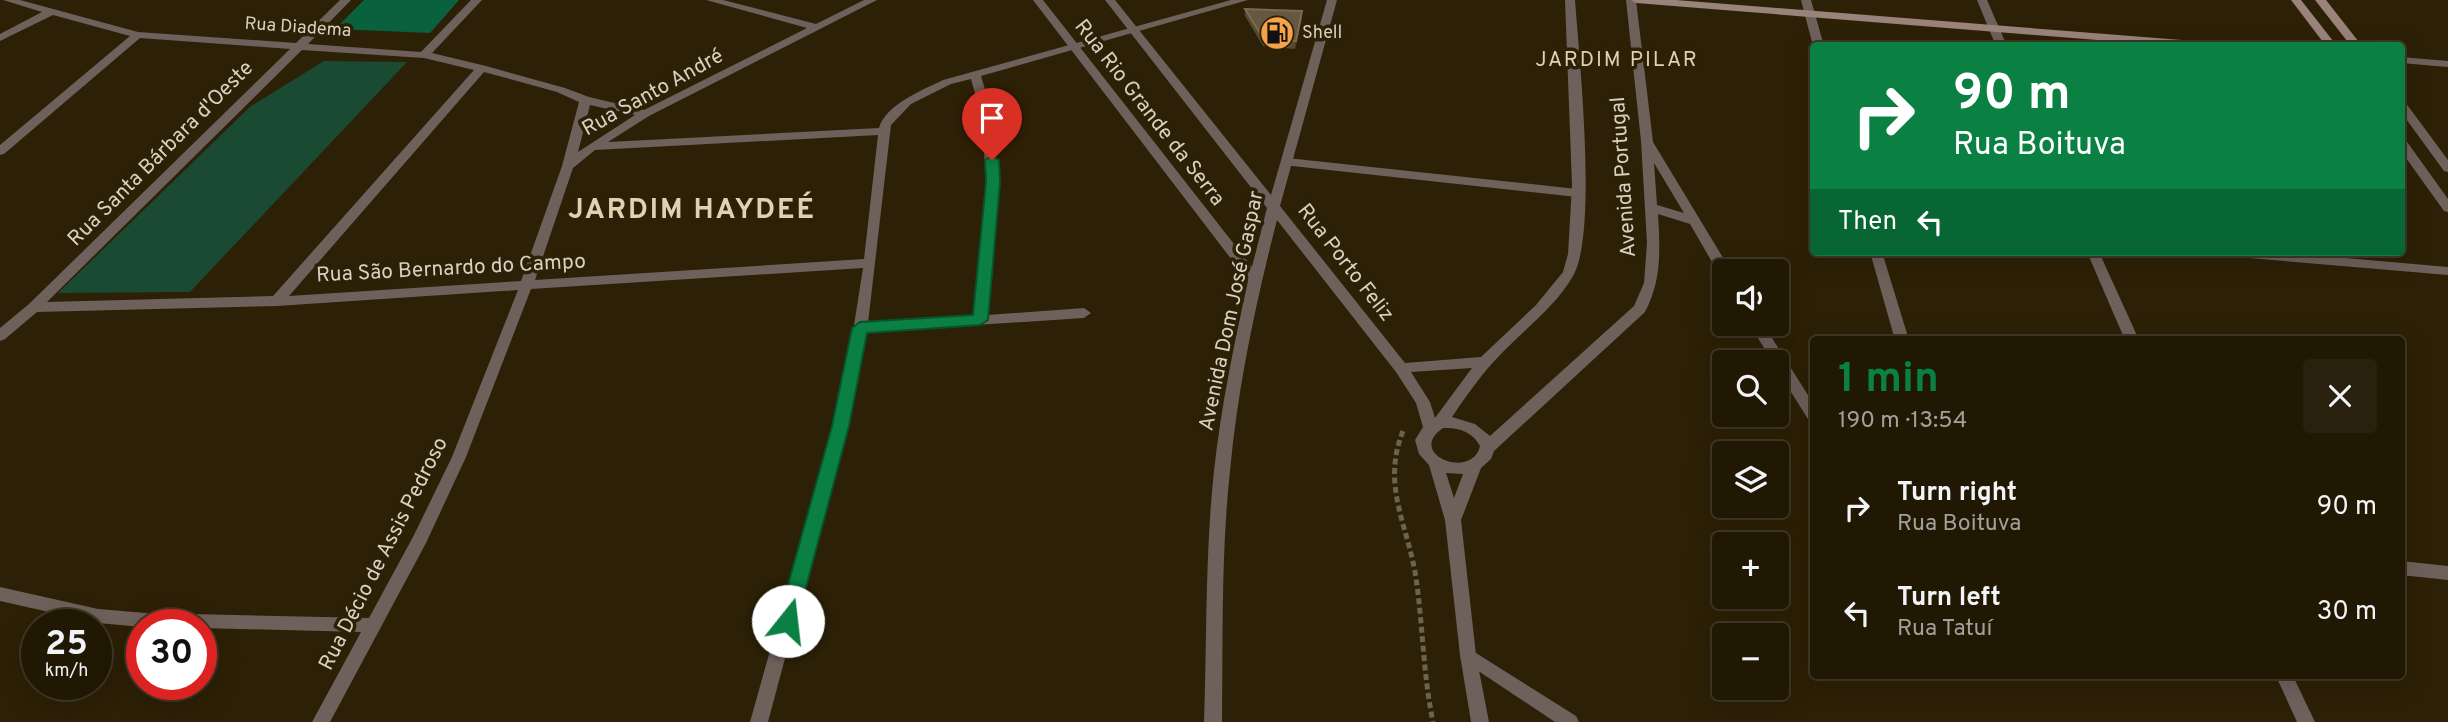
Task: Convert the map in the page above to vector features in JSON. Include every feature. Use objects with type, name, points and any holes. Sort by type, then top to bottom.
[{"type":"main road","points":[[1636,0],[2172,42]]},
{"type":"main road","points":[[2296,0],[2329,42]]},
{"type":"main road","points":[[2320,0],[2354,42]]},
{"type":"street","name":"Rua Diadema","points":[[8,0],[138,35],[424,55],[482,68],[561,90],[585,100],[645,114]]},
{"type":"street","name":"Rua Santa Bárbara d'Oeste","points":[[0,336],[34,307],[346,0]]},
{"type":"street","points":[[424,55],[477,0]]},
{"type":"street","points":[[711,0],[814,27]]},
{"type":"street","name":"Rua Santo André","points":[[568,166],[592,146],[645,114],[872,0]]},
{"type":"street","name":"Rua Rio Grande da Serra","points":[[1038,0],[1256,282]]},
{"type":"street","name":"Rua Porto Feliz","points":[[1110,0],[1401,368],[1435,425]]},
{"type":"street","points":[[759,722],[840,426],[870,263],[885,124],[892,114],[907,102],[947,82],[1243,0]]},
{"type":"street","name":"Avenida Dom José Gaspar","points":[[1213,722],[1225,438],[1256,282],[1274,208],[1332,0]]},
{"type":"street","points":[[1474,466],[1449,468],[1436,463],[1427,455],[1423,445],[1424,435],[1485,362],[1555,294],[1572,269],[1577,241],[1577,193],[1570,0]]},
{"type":"street","name":"Avenida Portugal","points":[[1486,449],[1640,309],[1647,297],[1653,267],[1647,141],[1631,0]]},
{"type":"street","points":[[1806,0],[1818,42]]},
{"type":"street","points":[[1982,0],[2000,42]]},
{"type":"street","points":[[0,38],[51,12]]},
{"type":"street","points":[[0,151],[138,35]]},
{"type":"street","points":[[2405,60],[2448,64]]},
{"type":"street","points":[[277,301],[482,68]]},
{"type":"street","points":[[975,74],[988,111],[993,171],[980,320]]},
{"type":"street","points":[[526,286],[568,166],[585,100]]},
{"type":"street","points":[[2405,109],[2448,168]]},
{"type":"street","points":[[592,146],[883,131]]},
{"type":"street","points":[[1647,141],[1716,259]]},
{"type":"street","points":[[2405,147],[2443,196],[2448,208]]},
{"type":"street","points":[[1287,162],[1577,193]]},
{"type":"street","points":[[1650,207],[1692,220]]},
{"type":"street","points":[[1877,256],[1901,336]]},
{"type":"street","points":[[2095,256],[2130,336]]},
{"type":"street","points":[[2272,256],[2448,271]]},
{"type":"street","name":"Rua São Bernardo do Campo","points":[[34,307],[277,301],[870,263]]},
{"type":"street","name":"Rua Décio de Assis Pedroso","points":[[321,722],[459,457],[526,286]]},
{"type":"street","points":[[860,328],[1084,313]]},
{"type":"street","points":[[1764,336],[1808,401]]},
{"type":"street","points":[[1401,368],[1485,362]]},
{"type":"street","points":[[1435,425],[1453,421],[1466,424],[1477,430],[1484,439],[1486,449],[1474,466],[1453,520]]},
{"type":"street","points":[[1436,463],[1453,520],[1468,655],[1480,722]]},
{"type":"street","points":[[2405,568],[2448,573]]},
{"type":"street","points":[[0,594],[98,616],[146,620],[372,625]]},
{"type":"street","points":[[1468,655],[1570,722]]},
{"type":"street","points":[[2286,679],[2306,722]]},
{"type":"path","points":[[1409,421],[1398,443],[1396,490],[1399,517],[1410,546],[1416,579],[1425,688],[1433,722]]},
{"type":"green space","points":[[364,0],[459,0],[430,33],[335,29]]},
{"type":"green space","points":[[324,61],[407,62],[190,292],[58,293],[251,106]]},
{"type":"building","name":"Shell","points":[[1245,9],[1302,11],[1296,41],[1263,38]]},
{"type":"place","name":"Shell","points":[[1277,33]]},
{"type":"district","name":"JARDIM PILAR","points":[[1617,60]]},
{"type":"district","name":"JARDIM HAYDEÉ","points":[[692,211]]},
{"type":"route","points":[[788,621],[840,426],[860,328],[980,320],[993,182],[992,160]]}]
